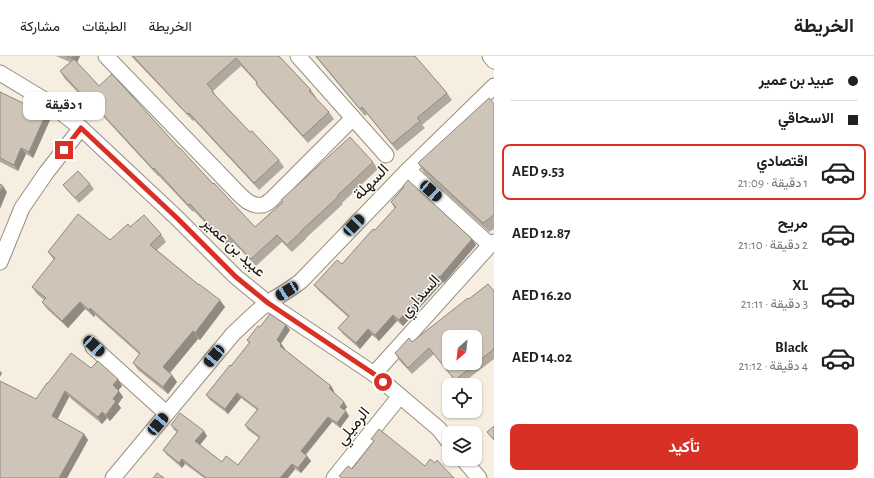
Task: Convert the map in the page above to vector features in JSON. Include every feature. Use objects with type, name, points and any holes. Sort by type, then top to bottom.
[{"type":"street","points":[[106,56],[238,193],[255,205],[262,205],[271,200],[353,118]]},
{"type":"street","points":[[298,56],[386,155]]},
{"type":"street","points":[[490,56],[494,61]]},
{"type":"street","name":"عبيد بن عمير","points":[[0,73],[48,102],[81,128],[177,218],[236,277],[268,303],[374,374],[442,434]]},
{"type":"street","name":"السهلة","points":[[113,478],[233,334],[250,317],[301,281],[408,170],[494,86]]},
{"type":"street","points":[[0,262],[22,208],[46,173],[81,128]]},
{"type":"street","points":[[408,170],[491,250]]},
{"type":"street","name":"السداري","points":[[374,374],[491,250]]},
{"type":"street","points":[[94,346],[166,413]]},
{"type":"street","name":"الرميلي","points":[[334,478],[400,396]]},
{"type":"street","points":[[469,466],[479,478]]},
{"type":"building","points":[[133,56],[279,56],[311,90],[309,91],[329,112],[303,136],[256,84],[257,82],[236,58],[207,84],[213,91],[212,92],[279,160],[254,183],[189,113],[187,114]]},
{"type":"building","points":[[316,56],[415,56],[447,93],[417,118],[420,121],[392,144],[362,107],[360,109]]},
{"type":"building","points":[[74,59],[99,86],[112,74],[179,148],[255,227],[283,202],[281,200],[350,137],[373,162],[287,245],[277,235],[251,259],[228,235],[223,240],[190,204],[188,205],[154,168],[153,169],[84,94],[82,95],[60,71]]},
{"type":"building","points":[[0,92],[46,114],[29,152],[21,148],[14,165],[0,158]]},
{"type":"building","points":[[489,98],[494,104],[494,215],[483,223],[418,163]]},
{"type":"building","points":[[78,171],[90,184],[75,198],[63,185]]},
{"type":"building","points":[[408,180],[472,239],[440,277],[439,276],[399,320],[393,315],[375,335],[368,329],[356,343],[338,328],[349,316],[314,285],[337,260],[342,264],[373,229],[375,230],[396,207],[391,202]]},
{"type":"building","points":[[0,184],[3,186],[0,192]]},
{"type":"building","points":[[78,214],[110,240],[128,224],[130,227],[144,215],[161,234],[150,245],[220,300],[195,333],[193,331],[163,367],[172,375],[163,387],[133,363],[140,353],[90,308],[89,310],[80,302],[62,321],[42,302],[46,298],[32,287],[55,258],[48,252]]},
{"type":"building","points":[[488,284],[494,291],[494,349],[482,359],[482,330],[442,330],[442,364],[429,348],[408,368],[395,353],[409,338],[412,342],[468,298],[469,299]]},
{"type":"building","points":[[270,314],[286,325],[277,340],[281,344],[280,346],[331,386],[329,388],[344,402],[340,407],[346,411],[337,423],[328,417],[301,451],[307,456],[298,468],[292,464],[280,478],[206,478],[182,459],[179,463],[163,450],[178,431],[171,425],[180,413],[204,431],[195,441],[222,462],[226,456],[238,465],[260,437],[245,425],[258,409],[237,393],[225,409],[206,395],[250,342],[247,340],[258,326],[260,327]]},
{"type":"building","points":[[71,353],[91,368],[98,361],[118,379],[113,385],[119,391],[113,399],[116,401],[106,415],[102,412],[98,417],[65,391],[52,416],[84,434],[59,478],[0,478],[0,381],[36,399]]},
{"type":"building","points":[[447,370],[468,370],[458,378],[453,378]]},
{"type":"building","points":[[494,426],[494,440],[487,432]]},
{"type":"building","points":[[379,429],[425,466],[430,459],[435,463],[437,460],[454,478],[342,478],[339,476],[348,466],[352,469],[374,441],[371,439]]},
{"type":"building","points":[[157,473],[164,478],[153,478]]},
{"type":"route","points":[[64,150],[81,128],[177,218],[236,277],[268,303],[374,374],[383,382]]}]
